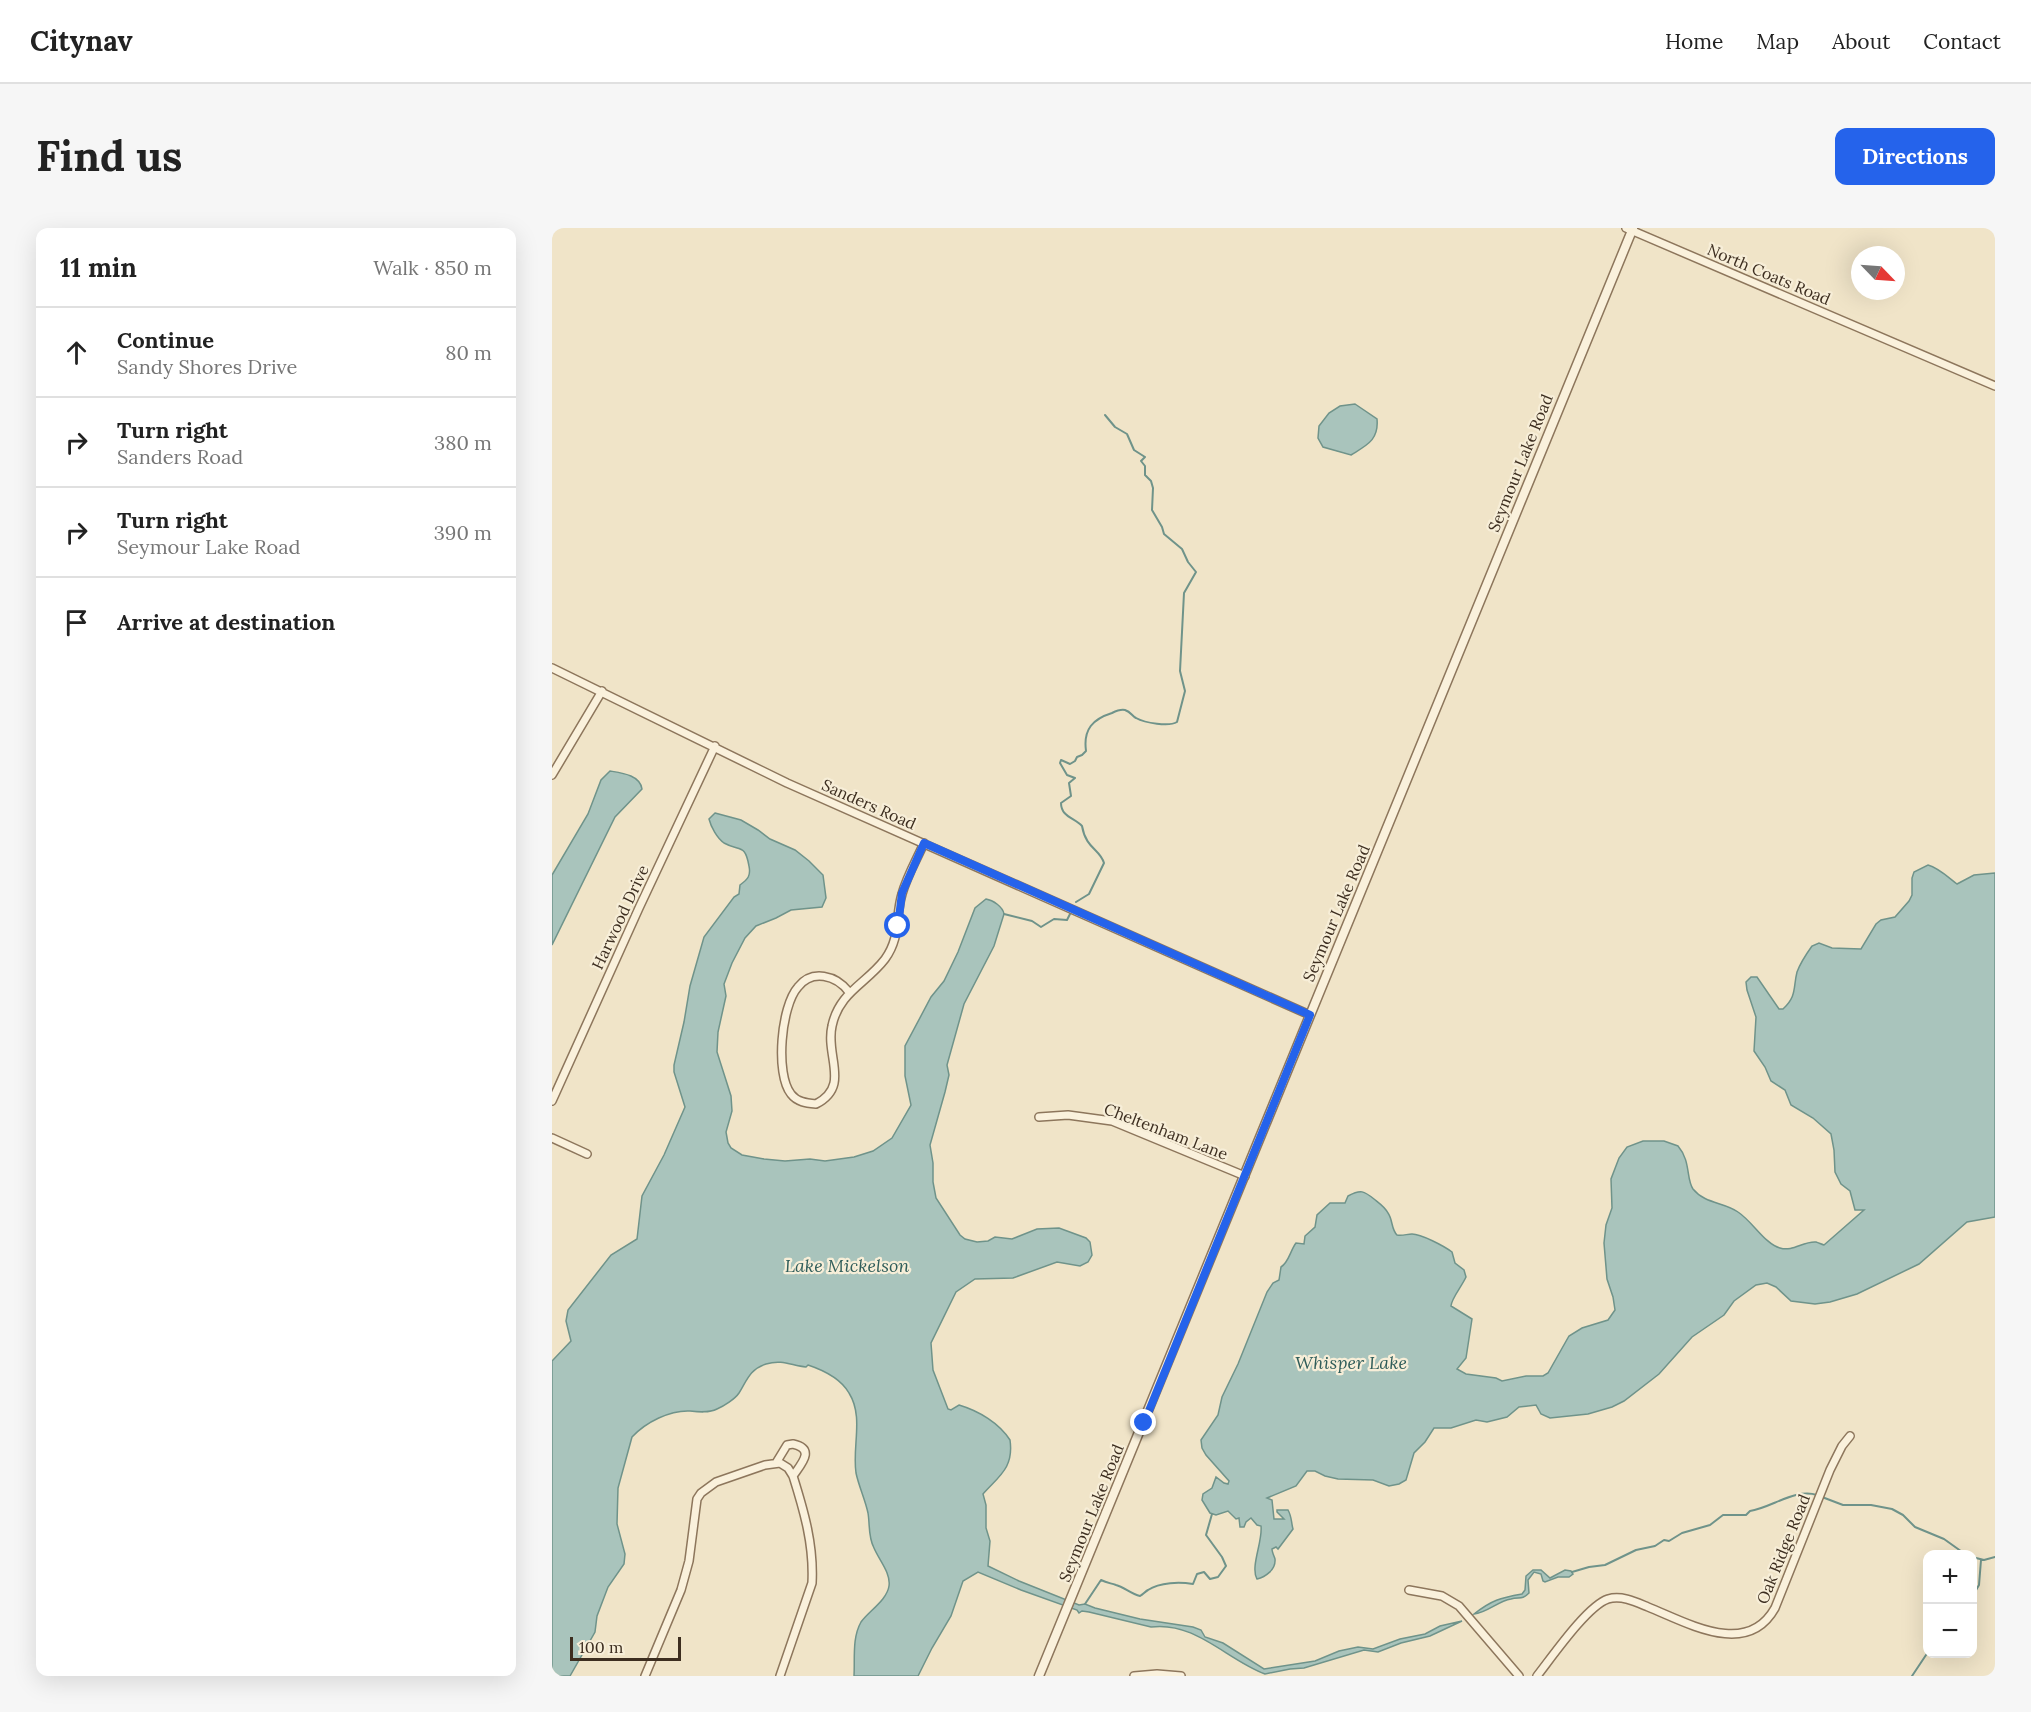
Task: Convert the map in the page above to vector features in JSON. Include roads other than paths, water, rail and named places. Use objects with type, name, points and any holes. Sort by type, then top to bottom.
[{"type":"street","name":"North Coats Road","points":[[1630,229],[1995,386]]},
{"type":"street","name":"Seymour Lake Road","points":[[1040,1676],[1630,229]]},
{"type":"street","name":"Sanders Road","points":[[552,668],[787,783],[1310,1015]]},
{"type":"street","points":[[552,775],[602,691]]},
{"type":"street","name":"Harwood Drive","points":[[552,1101],[715,746]]},
{"type":"street","points":[[849,992],[837,980],[815,976],[807,978],[792,995],[782,1038],[781,1057],[784,1079],[789,1093],[796,1100],[816,1104],[826,1099],[834,1087],[836,1077],[831,1054],[831,1027],[835,1014],[849,992],[876,969],[893,945],[902,893],[924,843]]},
{"type":"street","name":"Cheltenham Lane","points":[[1039,1117],[1068,1115],[1112,1121],[1245,1176]]},
{"type":"street","points":[[552,1138],[587,1154]]},
{"type":"street","name":"Oak Ridge Road","points":[[1537,1676],[1581,1622],[1596,1606],[1609,1599],[1631,1600],[1721,1634],[1745,1634],[1763,1624],[1775,1608],[1830,1470],[1842,1446],[1850,1436]]},
{"type":"street","points":[[776,1463],[786,1445],[793,1443],[799,1445],[806,1454],[805,1460],[793,1476]]},
{"type":"street","points":[[645,1676],[681,1590],[689,1561],[697,1499],[707,1486],[776,1463],[788,1468],[793,1476],[812,1546],[812,1583],[780,1676]]},
{"type":"street","points":[[1409,1590],[1442,1596],[1459,1606],[1519,1676]]},
{"type":"street","points":[[1134,1676],[1157,1674],[1180,1676]]},
{"type":"water","points":[[1355,404],[1377,419],[1374,437],[1367,445],[1351,455],[1323,447],[1318,438],[1319,426],[1329,413],[1340,406]]},
{"type":"water","points":[[610,771],[634,778],[641,784],[642,789],[615,817],[552,945],[552,875],[588,814],[601,780]]},
{"type":"water","name":"Lake Mickelson","points":[[715,813],[741,820],[770,839],[795,850],[823,875],[826,898],[822,907],[791,910],[756,926],[745,938],[724,984],[726,996],[718,1032],[717,1052],[731,1096],[732,1111],[726,1132],[728,1143],[731,1148],[742,1155],[785,1161],[810,1159],[825,1161],[854,1157],[873,1151],[892,1138],[911,1105],[905,1076],[905,1046],[931,997],[944,981],[975,908],[986,899],[997,904],[1003,911],[994,946],[964,1004],[947,1065],[949,1075],[930,1145],[936,1198],[965,1239],[977,1242],[988,1241],[995,1237],[1012,1239],[1037,1229],[1059,1228],[1086,1238],[1090,1242],[1092,1255],[1088,1262],[1080,1266],[1057,1262],[1013,1278],[975,1279],[956,1292],[931,1343],[933,1370],[948,1409],[951,1410],[959,1405],[988,1418],[1010,1440],[1010,1458],[1004,1471],[983,1494],[986,1505],[986,1528],[990,1541],[988,1566],[1079,1605],[1085,1604],[1140,1619],[1193,1627],[1201,1630],[1205,1637],[1223,1643],[1264,1669],[1315,1661],[1339,1651],[1358,1647],[1373,1649],[1400,1639],[1425,1634],[1440,1626],[1462,1621],[1430,1636],[1401,1643],[1378,1652],[1364,1650],[1304,1668],[1265,1674],[1182,1630],[1151,1627],[1089,1612],[1079,1613],[1077,1610],[978,1572],[963,1581],[951,1616],[918,1676],[854,1676],[855,1641],[858,1628],[864,1618],[885,1596],[889,1586],[886,1571],[872,1544],[868,1513],[856,1473],[856,1412],[849,1393],[831,1376],[808,1365],[806,1367],[777,1362],[756,1369],[737,1395],[720,1408],[707,1412],[682,1411],[667,1415],[651,1422],[632,1437],[618,1488],[617,1524],[625,1554],[624,1564],[608,1587],[597,1616],[595,1632],[570,1676],[552,1676],[552,1361],[571,1341],[566,1321],[568,1310],[611,1255],[637,1239],[642,1196],[664,1155],[685,1107],[674,1065],[690,986],[704,937],[734,897],[739,894],[740,885],[747,879],[750,872],[744,851],[724,843],[715,832],[709,819]]},
{"type":"water","name":"Whisper Lake","points":[[1928,865],[1957,884],[1974,875],[1995,873],[1995,1217],[1967,1222],[1919,1264],[1857,1294],[1830,1302],[1815,1304],[1791,1301],[1776,1287],[1767,1283],[1756,1285],[1734,1301],[1724,1315],[1692,1337],[1659,1374],[1624,1401],[1612,1407],[1588,1414],[1550,1418],[1541,1414],[1536,1405],[1519,1407],[1507,1417],[1487,1422],[1476,1420],[1451,1428],[1434,1428],[1414,1453],[1406,1480],[1399,1484],[1389,1486],[1373,1480],[1338,1479],[1315,1471],[1307,1471],[1296,1486],[1267,1498],[1272,1500],[1274,1519],[1284,1519],[1277,1510],[1288,1510],[1293,1529],[1278,1549],[1276,1547],[1272,1549],[1275,1563],[1272,1570],[1257,1579],[1255,1568],[1261,1526],[1251,1518],[1244,1527],[1240,1527],[1239,1518],[1236,1519],[1228,1511],[1216,1515],[1210,1513],[1202,1500],[1203,1494],[1212,1488],[1216,1477],[1224,1483],[1228,1484],[1229,1481],[1206,1455],[1201,1440],[1218,1415],[1222,1397],[1267,1292],[1273,1283],[1279,1280],[1281,1267],[1296,1243],[1304,1244],[1305,1236],[1315,1227],[1317,1215],[1330,1203],[1345,1203],[1348,1196],[1362,1192],[1371,1196],[1385,1209],[1397,1235],[1421,1236],[1452,1252],[1455,1263],[1464,1270],[1466,1277],[1451,1306],[1472,1319],[1466,1358],[1457,1369],[1466,1374],[1502,1381],[1526,1376],[1543,1376],[1548,1373],[1569,1336],[1582,1328],[1608,1320],[1615,1310],[1607,1279],[1604,1243],[1606,1225],[1612,1208],[1611,1179],[1619,1158],[1627,1147],[1643,1141],[1664,1141],[1678,1146],[1685,1158],[1691,1185],[1703,1198],[1738,1212],[1769,1242],[1780,1248],[1789,1249],[1811,1242],[1824,1245],[1864,1210],[1855,1210],[1850,1191],[1841,1184],[1835,1172],[1831,1134],[1813,1118],[1791,1105],[1785,1090],[1771,1081],[1754,1051],[1756,1017],[1746,982],[1751,977],[1757,977],[1779,1009],[1783,1009],[1793,996],[1797,972],[1812,946],[1819,943],[1832,948],[1861,949],[1876,924],[1881,920],[1895,917],[1909,901],[1912,895],[1914,872]]},
{"type":"water","points":[[1533,1570],[1541,1570],[1550,1578],[1565,1570],[1573,1574],[1545,1582],[1541,1574],[1534,1572],[1528,1580],[1529,1593],[1527,1595],[1506,1600],[1474,1614],[1496,1600],[1522,1594],[1525,1590],[1526,1576]]},
{"type":"waterway","points":[[1076,902],[1089,894],[1104,863],[1087,840],[1082,826],[1063,811],[1061,803],[1071,796],[1069,783],[1075,778],[1067,775],[1060,763],[1061,760],[1070,764],[1082,755],[1086,751],[1086,737],[1091,726],[1100,718],[1118,710],[1125,710],[1136,718],[1151,723],[1177,722],[1185,691],[1180,671],[1184,593],[1196,572],[1182,549],[1164,534],[1152,510],[1153,488],[1151,481],[1145,475],[1145,466],[1141,461],[1145,457],[1134,450],[1127,434],[1115,427],[1105,415]]},
{"type":"waterway","points":[[1004,914],[1032,921],[1041,927],[1054,919],[1067,920],[1071,912]]},
{"type":"waterway","points":[[1572,1572],[1605,1565],[1636,1550],[1655,1546],[1664,1540],[1669,1541],[1682,1533],[1710,1525],[1723,1515],[1746,1515],[1750,1511],[1792,1496],[1817,1495]]},
{"type":"waterway","points":[[1822,1497],[1843,1505],[1871,1505],[1892,1509],[1903,1515],[1915,1527],[1944,1539],[1959,1550]]},
{"type":"waterway","points":[[1085,1604],[1101,1580],[1140,1596],[1147,1590],[1164,1584],[1193,1584],[1197,1574],[1204,1572],[1210,1579],[1218,1577],[1226,1566],[1206,1535],[1212,1514]]},
{"type":"waterway","points":[[1977,1558],[1984,1560],[1995,1557]]},
{"type":"waterway","points":[[1977,1588],[1981,1560]]},
{"type":"waterway","points":[[1912,1676],[1924,1658]]}]
